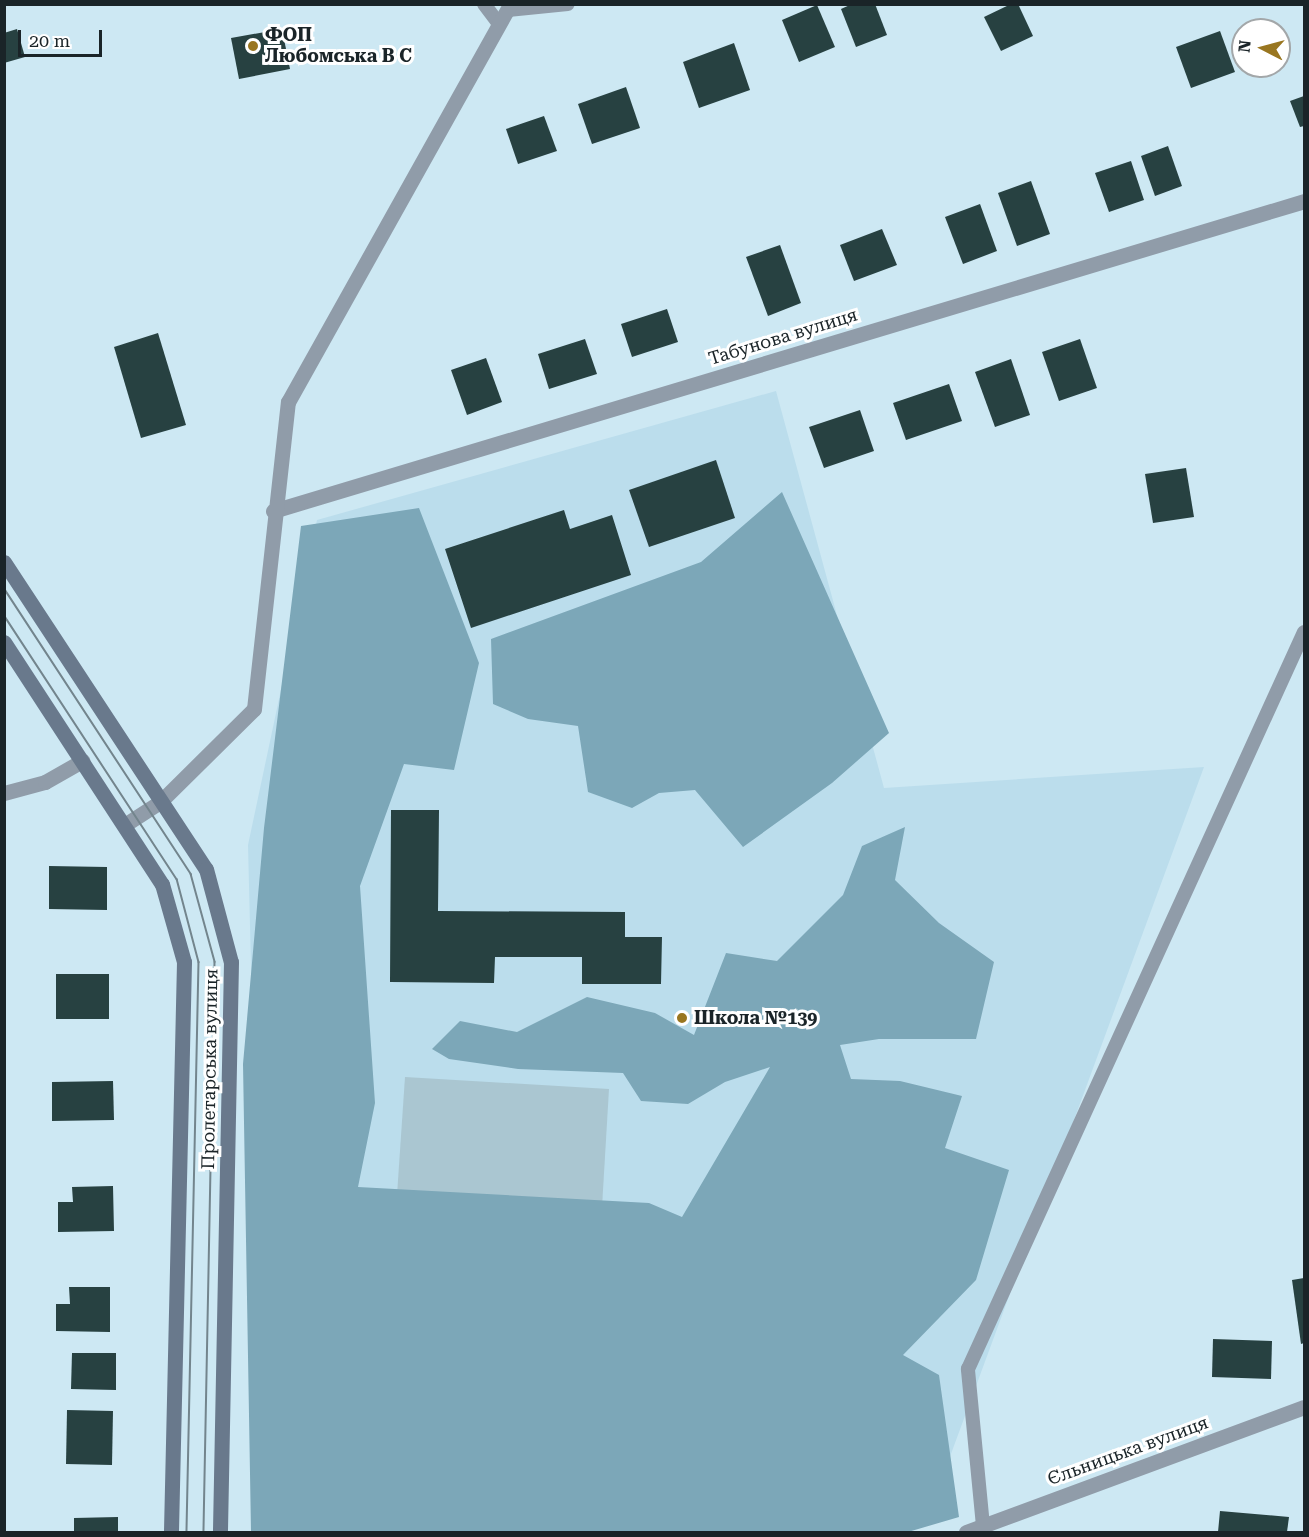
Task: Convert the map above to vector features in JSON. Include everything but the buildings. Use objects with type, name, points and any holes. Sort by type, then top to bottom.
[{"type":"main road","name":"Пролетарська вулиця","points":[[4,562],[206,869],[231,962],[220,1533]]},
{"type":"main road","name":"Пролетарська вулиця","points":[[4,642],[126,824],[162,884],[184,962],[171,1533]]},
{"type":"street","points":[[126,824],[160,802],[254,709],[273,511],[288,402],[509,7]]},
{"type":"street","name":"Табунова вулиця","points":[[273,511],[1305,201]]},
{"type":"street","points":[[4,793],[45,782],[82,761]]},
{"type":"street","name":"Єльницька вулиця","points":[[966,1533],[1305,1407]]},
{"type":"lane","points":[[484,4],[500,25]]},
{"type":"lane","points":[[509,7],[568,4]]},
{"type":"lane","points":[[983,1526],[968,1369],[1305,632]]},
{"type":"shaded area","name":"Школа №139","points":[[776,391],[884,788],[1204,767],[934,1500],[265,1532],[248,845],[317,520]]},
{"type":"shaded area","points":[[782,492],[889,733],[832,783],[743,847],[695,790],[659,793],[632,808],[588,792],[578,726],[528,719],[493,704],[491,639],[701,562]]},
{"type":"shaded area","points":[[419,508],[479,663],[454,770],[404,764],[360,886],[375,1103],[358,1187],[649,1203],[682,1217],[770,1067],[725,1082],[688,1104],[641,1101],[623,1073],[518,1069],[449,1059],[432,1049],[460,1021],[517,1032],[587,997],[655,1013],[694,1035],[726,953],[777,961],[843,895],[862,846],[905,827],[895,880],[939,923],[994,962],[976,1039],[879,1039],[840,1045],[851,1079],[900,1081],[962,1096],[945,1148],[1009,1170],[976,1280],[903,1355],[939,1375],[959,1517],[908,1532],[251,1532],[243,1064],[264,828],[301,526]]},
{"type":"shaded area","points":[[405,1077],[609,1089],[602,1207],[397,1195]]},
{"type":"tram line","points":[[4,588],[191,874],[215,962],[204,1532]]},
{"type":"tram line","points":[[4,615],[177,879],[199,962],[187,1532]]},
{"type":"place","name":"ФОП Любомська В С","points":[[253,46]]},
{"type":"place","name":"Школа №139","points":[[682,1018]]}]
